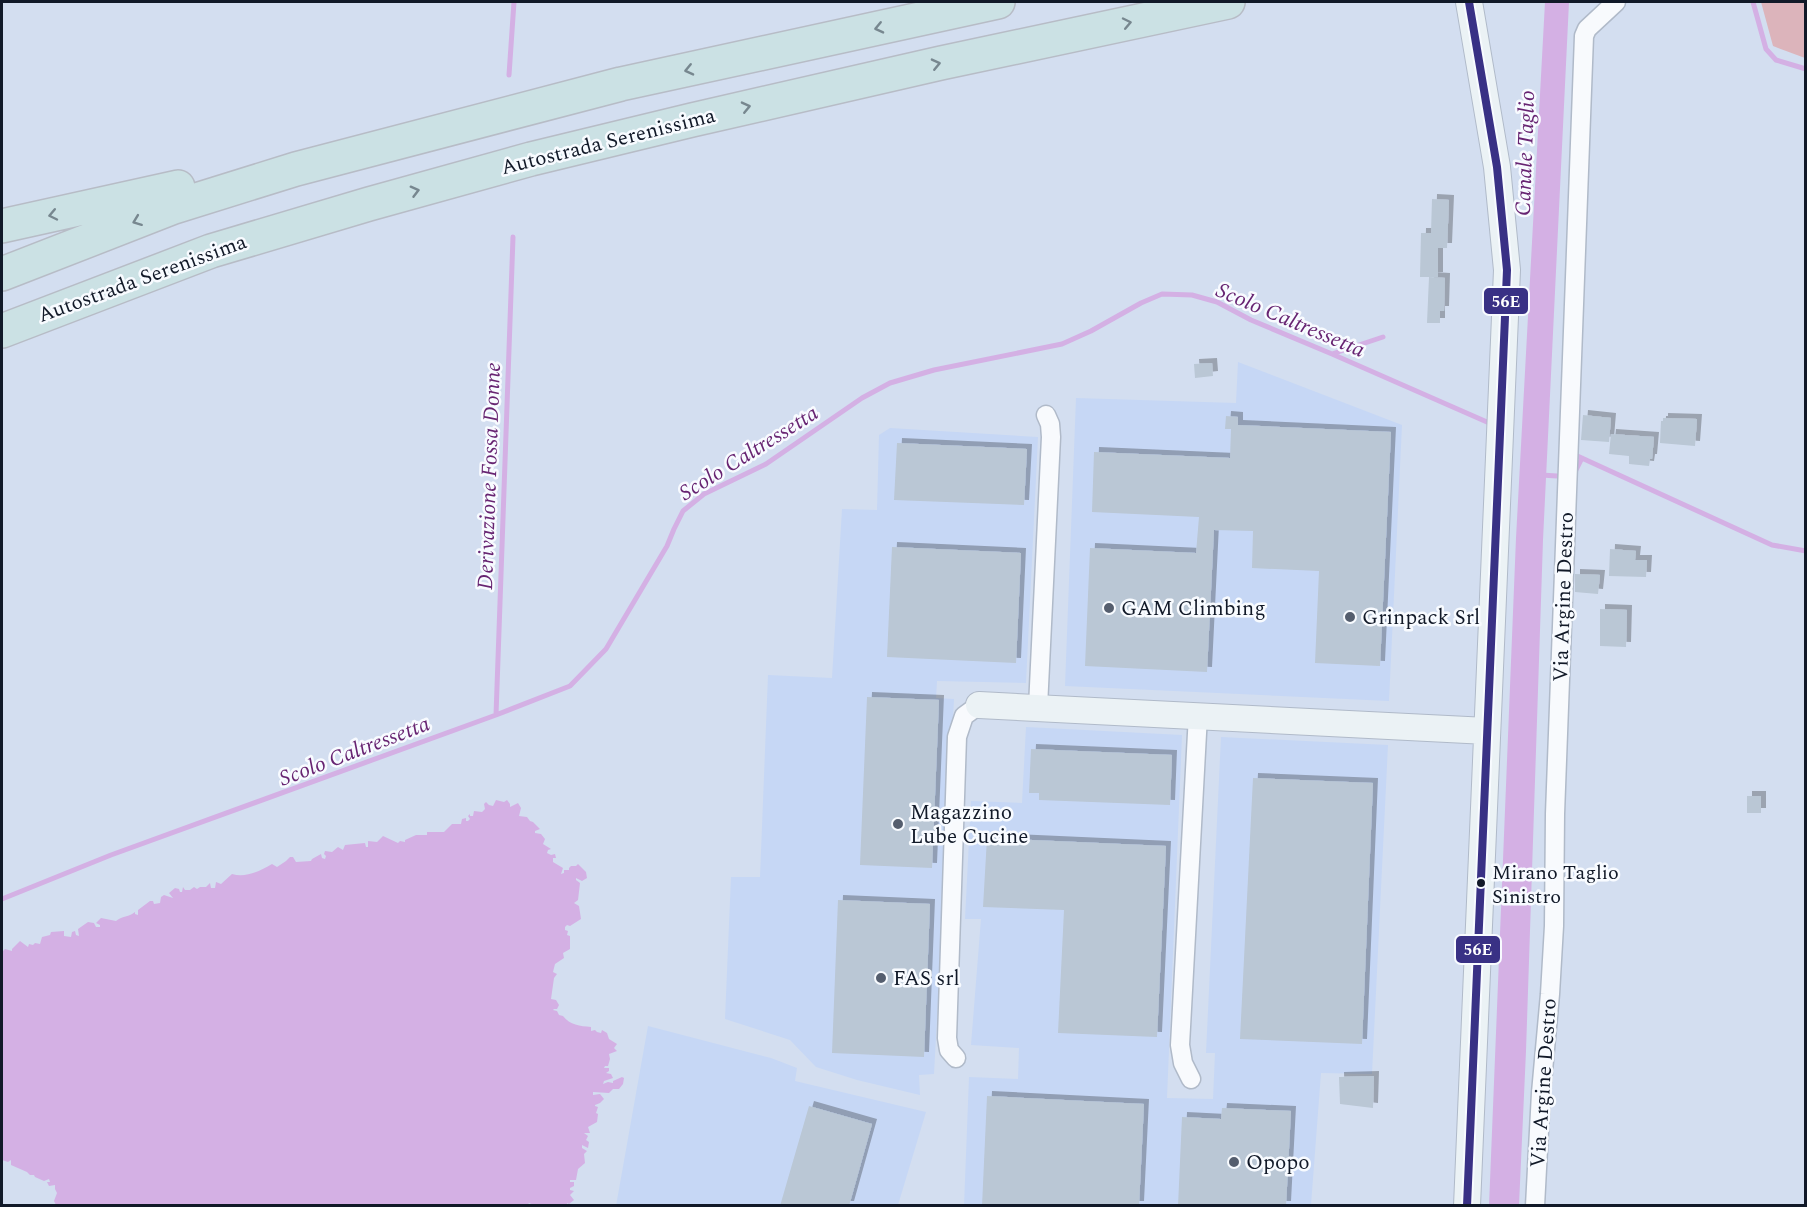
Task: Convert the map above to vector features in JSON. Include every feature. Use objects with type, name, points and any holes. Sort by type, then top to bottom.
[{"type":"highway","points":[[2,274],[174,207],[296,169],[621,84],[998,2]]},
{"type":"highway","name":"Autostrada Serenissima","points":[[2,330],[211,251],[531,159],[941,63],[1228,2]]},
{"type":"highway","points":[[2,226],[189,185],[302,151],[553,91],[621,84]]},
{"type":"highway","points":[[2,355],[68,322],[161,284],[252,253],[369,204]]},
{"type":"main road","points":[[1467,1206],[1507,263],[1497,167],[1469,2]]},
{"type":"main road","points":[[979,705],[1487,731]]},
{"type":"street","name":"Via Argine Destro","points":[[1535,1206],[1554,926],[1584,36],[1587,29],[1616,2]]},
{"type":"street","points":[[1038,707],[1051,437],[1050,424],[1046,415]]},
{"type":"street","points":[[956,1058],[949,1050],[947,1038],[957,737],[964,716],[979,705]]},
{"type":"street","points":[[1191,1079],[1183,1063],[1180,1045],[1198,715]]},
{"type":"shaded area","points":[[1545,2],[1569,2],[1543,540],[1519,1205],[1489,1206],[1516,538]]},
{"type":"shaded area","points":[[1761,2],[1805,2],[1805,58],[1773,46]]},
{"type":"shaded area","points":[[1238,362],[1402,425],[1389,701],[1065,686],[1076,398],[1236,403]]},
{"type":"shaded area","points":[[890,428],[1038,437],[1026,683],[937,681],[936,698],[954,699],[934,1074],[919,1075],[920,1095],[857,1080],[816,1067],[790,1040],[725,1019],[731,877],[760,877],[768,675],[832,678],[842,509],[877,510],[879,435]]},
{"type":"shaded area","points":[[1026,727],[1182,735],[1167,1098],[1213,1099],[1215,1053],[1206,1053],[1221,737],[1388,745],[1372,1074],[1321,1073],[1311,1205],[964,1206],[969,1077],[1018,1079],[1019,1048],[971,1045],[981,919],[965,919],[971,801],[1022,803]]},
{"type":"shaded area","points":[[496,800],[504,802],[507,800],[510,807],[518,803],[521,808],[519,816],[527,817],[540,829],[535,833],[541,834],[545,839],[543,844],[551,849],[547,853],[555,854],[556,858],[553,858],[553,862],[563,868],[561,874],[564,870],[569,870],[571,866],[578,864],[586,872],[587,878],[582,881],[576,878],[580,883],[578,900],[574,903],[579,906],[581,919],[565,927],[568,931],[567,935],[570,936],[570,949],[563,953],[564,958],[555,964],[553,972],[557,974],[554,978],[551,999],[556,1000],[559,1005],[553,1010],[572,1023],[591,1027],[591,1031],[601,1033],[602,1030],[607,1033],[609,1039],[617,1044],[614,1048],[617,1051],[609,1054],[608,1066],[604,1068],[609,1068],[606,1073],[611,1074],[613,1078],[604,1081],[603,1084],[624,1078],[619,1089],[613,1089],[609,1093],[593,1092],[593,1095],[600,1094],[604,1099],[595,1105],[598,1107],[597,1122],[588,1127],[590,1133],[584,1133],[588,1136],[586,1140],[589,1142],[588,1148],[582,1145],[582,1148],[587,1151],[584,1154],[585,1163],[578,1169],[576,1180],[570,1180],[574,1182],[570,1190],[574,1191],[570,1195],[574,1200],[567,1203],[567,1206],[529,1203],[527,1206],[520,1204],[518,1206],[56,1205],[55,1185],[49,1186],[47,1182],[50,1182],[49,1179],[44,1181],[11,1165],[11,1160],[8,1162],[2,1160],[2,952],[5,949],[12,951],[20,941],[28,947],[29,944],[40,944],[42,937],[50,935],[51,932],[64,931],[64,936],[71,937],[72,932],[75,931],[79,936],[78,929],[88,922],[100,927],[96,923],[101,918],[116,921],[135,912],[138,915],[138,910],[150,901],[154,904],[160,903],[164,895],[173,898],[169,893],[175,888],[182,892],[183,887],[185,890],[194,887],[197,889],[206,887],[210,883],[211,888],[215,888],[216,882],[221,884],[232,874],[248,874],[272,864],[277,867],[290,857],[293,857],[296,862],[311,861],[321,854],[325,859],[325,851],[332,852],[338,847],[343,850],[345,845],[365,843],[368,847],[368,841],[377,842],[383,836],[398,843],[405,842],[416,835],[427,835],[427,832],[444,832],[452,824],[461,824],[462,819],[466,818],[468,821],[470,819],[468,816],[470,814],[473,816],[474,811],[482,812],[486,802],[493,806]]},
{"type":"shaded area","points":[[648,1026],[771,1058],[797,1068],[795,1081],[926,1112],[898,1205],[616,1206]]},
{"type":"building","points":[[1432,199],[1449,200],[1447,248],[1438,248],[1438,277],[1420,277],[1421,233],[1431,233]]},
{"type":"building","points":[[1429,277],[1445,278],[1444,311],[1440,311],[1440,323],[1427,323]]},
{"type":"building","points":[[1212,363],[1213,376],[1195,378],[1194,364]]},
{"type":"building","points":[[1583,415],[1611,418],[1609,442],[1581,440]]},
{"type":"building","points":[[1226,416],[1238,417],[1238,425],[1391,432],[1380,666],[1315,663],[1319,571],[1252,568],[1253,531],[1214,530],[1207,672],[1085,666],[1090,548],[1196,553],[1199,517],[1092,512],[1094,452],[1230,458],[1231,429],[1225,429]]},
{"type":"building","points":[[1663,418],[1697,419],[1695,446],[1660,443]]},
{"type":"building","points":[[1611,434],[1654,437],[1649,466],[1629,464],[1629,456],[1609,454]]},
{"type":"building","points":[[897,443],[1027,449],[1024,505],[894,500]]},
{"type":"building","points":[[892,547],[1021,553],[1016,663],[887,657]]},
{"type":"building","points":[[1610,549],[1636,551],[1635,560],[1647,560],[1646,577],[1609,576]]},
{"type":"building","points":[[1575,574],[1600,575],[1598,594],[1575,592]]},
{"type":"building","points":[[1600,609],[1627,610],[1626,647],[1600,646]]},
{"type":"building","name":"Magazzino Lube Cucine","points":[[867,697],[939,700],[932,868],[860,865]]},
{"type":"building","points":[[1031,749],[1172,755],[1170,805],[1039,800],[1039,793],[1029,793]]},
{"type":"building","points":[[1253,778],[1373,783],[1362,1044],[1240,1039]]},
{"type":"building","points":[[1747,796],[1761,796],[1761,813],[1747,813]]},
{"type":"building","points":[[987,838],[1166,846],[1157,1037],[1058,1033],[1064,910],[983,907]]},
{"type":"building","name":"FAS srl","points":[[838,900],[930,904],[924,1057],[832,1053]]},
{"type":"building","points":[[1374,1076],[1373,1108],[1340,1104],[1339,1077]]},
{"type":"building","points":[[987,1096],[1144,1104],[1139,1206],[982,1206]]},
{"type":"building","points":[[809,1106],[872,1124],[849,1206],[780,1206]]},
{"type":"building","name":"Opopo","points":[[1222,1108],[1291,1111],[1286,1206],[1178,1206],[1182,1117],[1221,1119]]},
{"type":"waterway","name":"Derivazione Fossa Donne","points":[[509,75],[514,2]]},
{"type":"waterway","points":[[1753,2],[1766,49],[1776,60],[1806,69]]},
{"type":"waterway","name":"Derivazione Fossa Donne","points":[[496,715],[513,237]]},
{"type":"waterway","name":"Scolo Caltressetta","points":[[2,899],[111,855],[570,686],[606,649],[667,546],[683,511],[704,494],[766,464],[862,398],[890,383],[934,370],[1062,344],[1162,294],[1192,295],[1217,302],[1251,320],[1487,422]]},
{"type":"waterway","points":[[1332,354],[1383,337]]},
{"type":"waterway","name":"Scolo Caltressetta","points":[[1573,454],[1772,545],[1806,551]]},
{"type":"waterway","points":[[1573,476],[1582,458]]},
{"type":"waterway","points":[[1541,475],[1557,476]]},
{"type":"transit line","name":"56E","points":[[1467,1206],[1507,270],[1497,167],[1469,2]]},
{"type":"place","name":"GAM Climbing","points":[[1109,608]]},
{"type":"place","name":"Grinpack Srl","points":[[1350,617]]},
{"type":"place","name":"Magazzino Lube Cucine","points":[[898,824]]},
{"type":"place","name":"Mirano Taglio Sinistro","points":[[1481,883]]},
{"type":"place","name":"FAS srl","points":[[881,978]]},
{"type":"place","name":"Opopo","points":[[1234,1162]]},
{"type":"water label","name":"Canale Taglio","points":[[1524,153]]}]
